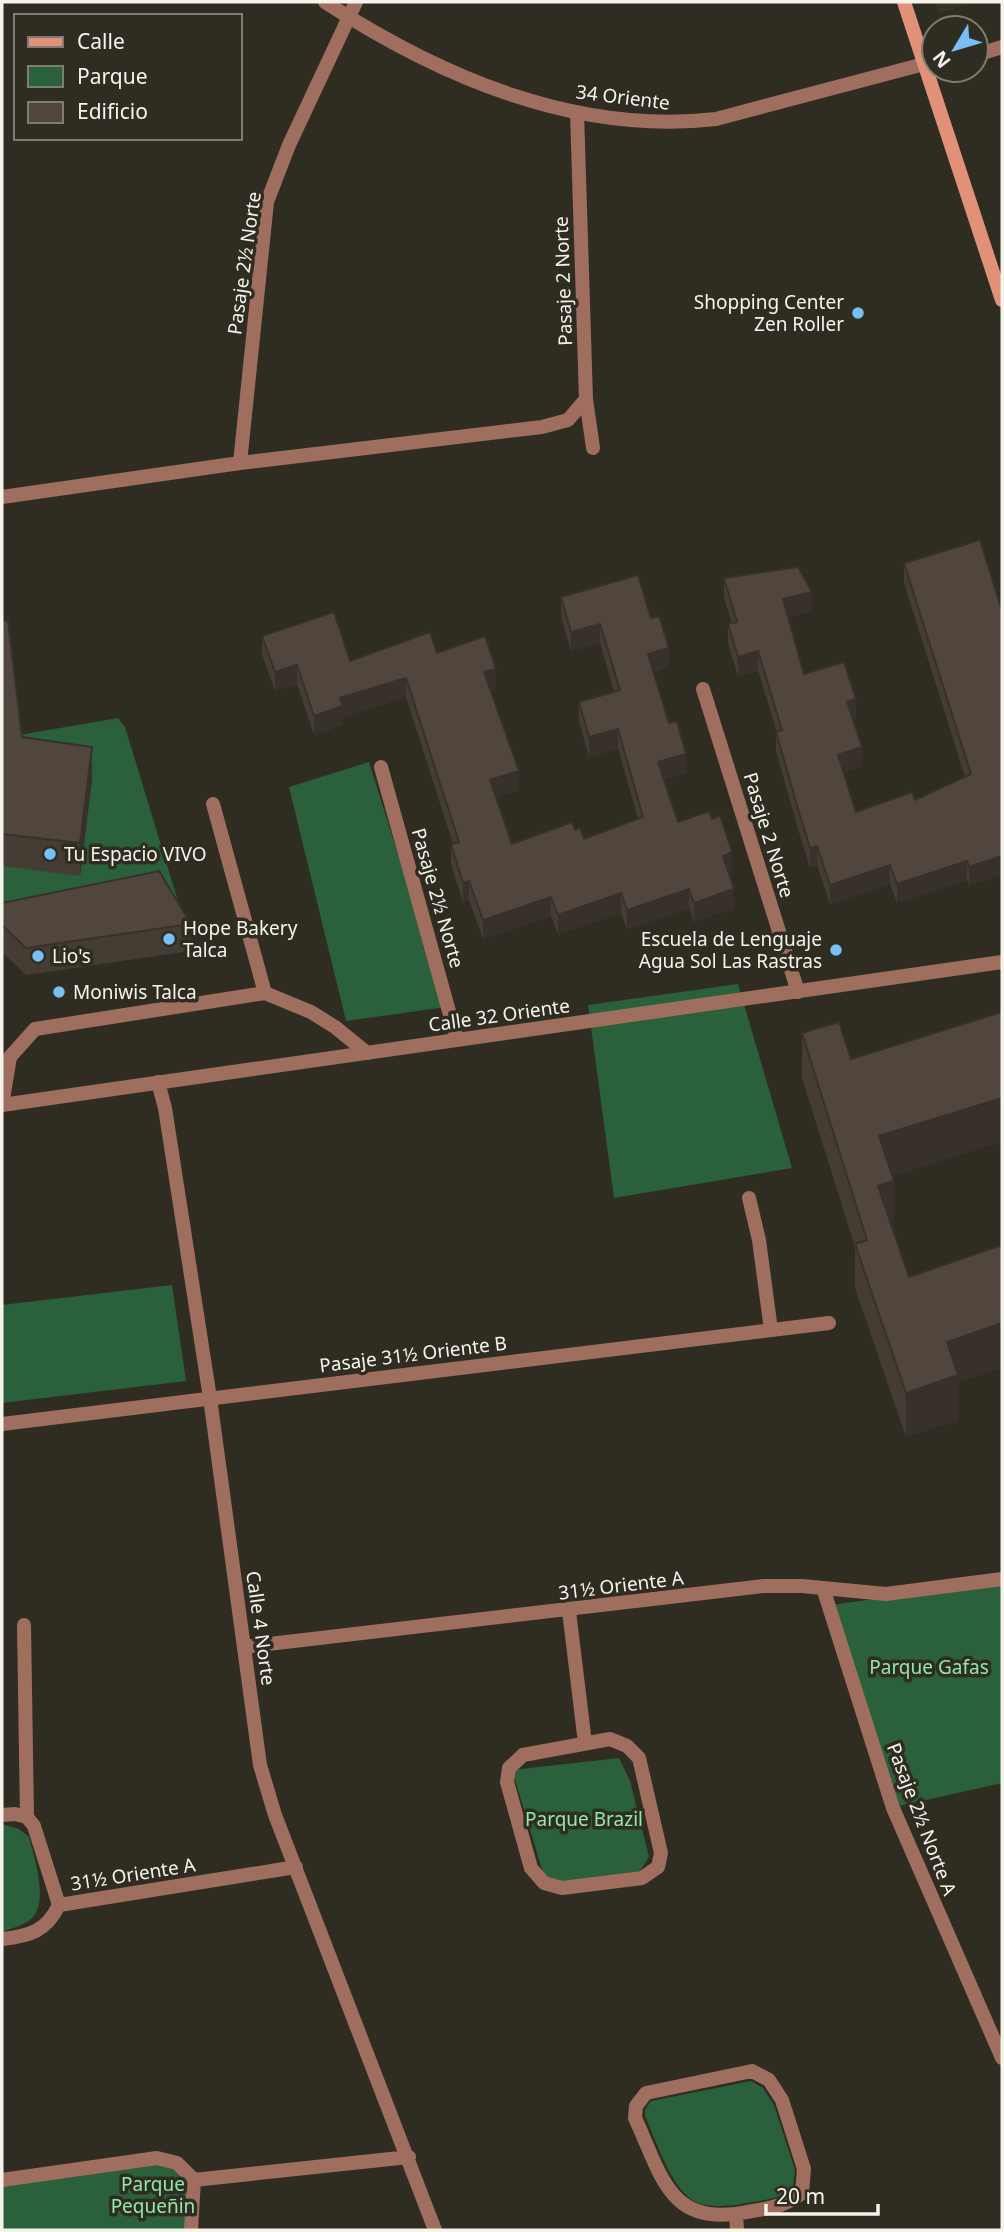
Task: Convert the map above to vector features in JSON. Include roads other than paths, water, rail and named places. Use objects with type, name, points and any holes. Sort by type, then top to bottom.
[{"type":"main road","points":[[904,2],[920,41]]},
{"type":"main road","points":[[935,84],[1002,300]]},
{"type":"street","name":"34 Oriente","points":[[325,2],[393,44],[481,85],[523,99],[577,112],[652,122],[716,119],[920,65]]},
{"type":"street","name":"Pasaje 2½ Norte","points":[[240,463],[267,202],[289,145],[356,2]]},
{"type":"street","name":"Pasaje 2 Norte","points":[[577,112],[586,399],[593,448]]},
{"type":"street","points":[[2,497],[240,463],[542,427],[568,420],[586,399]]},
{"type":"street","name":"Pasaje 2 Norte","points":[[703,689],[798,992]]},
{"type":"street","name":"Pasaje 2½ Norte","points":[[381,767],[457,1040]]},
{"type":"street","points":[[213,804],[265,993]]},
{"type":"street","name":"Calle 32 Oriente","points":[[2,1105],[1002,962]]},
{"type":"street","points":[[2,1105],[10,1057],[35,1029],[265,993],[311,1012],[335,1027],[366,1053]]},
{"type":"street","name":"Calle 4 Norte","points":[[158,1082],[167,1121],[209,1398],[260,1765],[275,1815],[436,2230]]},
{"type":"street","points":[[749,1198],[759,1240],[771,1330]]},
{"type":"street","name":"Pasaje 31½ Oriente B","points":[[2,1424],[829,1323]]},
{"type":"street","name":"31½ Oriente A","points":[[244,1647],[569,1611],[764,1586],[802,1586],[886,1594],[1002,1579]]},
{"type":"street","name":"Pasaje 2½ Norte A","points":[[823,1588],[893,1808],[1002,2058]]},
{"type":"street","points":[[569,1611],[585,1743]]},
{"type":"street","points":[[2,1939],[27,1936],[43,1927],[54,1917],[59,1905],[34,1826],[27,1817],[24,1625]]},
{"type":"street","points":[[610,1739],[628,1745],[639,1758],[661,1853],[658,1867],[642,1878],[562,1888],[544,1884],[531,1868],[507,1782],[509,1768],[523,1755],[585,1743],[610,1739]]},
{"type":"street","points":[[2,1815],[27,1817]]},
{"type":"street","name":"31½ Oriente A","points":[[59,1905],[296,1867]]},
{"type":"street","points":[[752,2071],[769,2080],[782,2101],[804,2169],[802,2193],[788,2204],[736,2214],[697,2213],[681,2204],[666,2186],[635,2118],[636,2106],[646,2093],[752,2071]]},
{"type":"street","points":[[194,2180],[409,2157]]},
{"type":"street","points":[[2,2180],[157,2158],[177,2163],[194,2180],[191,2230]]},
{"type":"street","points":[[736,2214],[737,2230]]},
{"type":"place","name":"Shopping Center Zen Roller","points":[[858,313]]},
{"type":"place","name":"Tu Espacio VIVO","points":[[50,854]]},
{"type":"place","name":"Hope Bakery Talca","points":[[169,939]]},
{"type":"place","name":"Escuela de Lenguaje Agua Sol Las Rastras","points":[[836,950]]},
{"type":"place","name":"Lio's","points":[[38,956]]},
{"type":"place","name":"Moniwis Talca","points":[[59,992]]},
{"type":"park label","name":"Parque Gafas","points":[[929,1667]]},
{"type":"park label","name":"Parque Brazil","points":[[584,1819]]},
{"type":"park label","name":"Parque Pequeñin","points":[[153,2195]]}]
